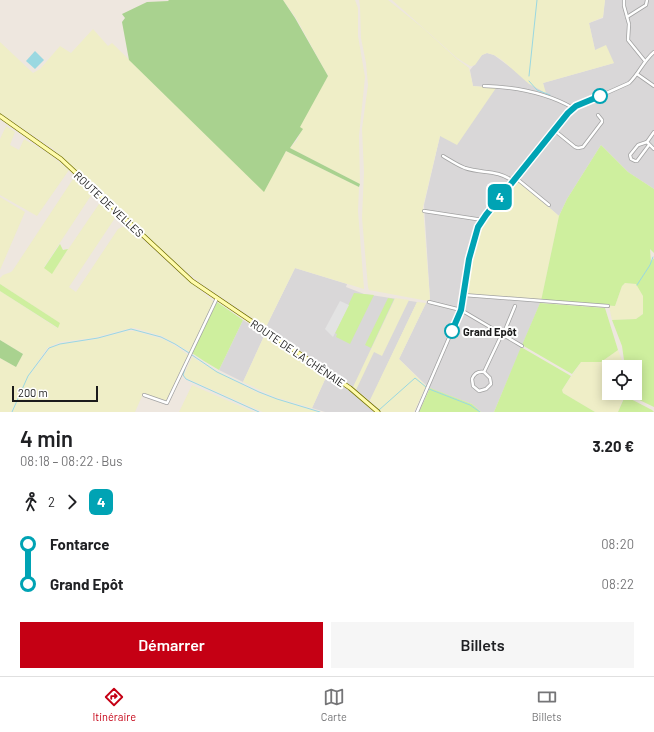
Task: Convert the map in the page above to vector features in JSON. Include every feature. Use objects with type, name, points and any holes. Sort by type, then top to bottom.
[{"type":"main road","name":"ROUTE DE VELLES","points":[[0,116],[55,154],[179,269],[216,298]]},
{"type":"main road","name":"ROUTE DE LA CHÊNAIE","points":[[216,298],[350,388],[378,412]]},
{"type":"street","points":[[624,0],[624,6],[629,24],[628,40],[645,61]]},
{"type":"street","points":[[627,17],[646,5],[647,0]]},
{"type":"street","points":[[417,412],[461,310],[471,248],[477,230],[483,220],[573,108],[625,85],[654,52]]},
{"type":"street","points":[[636,74],[654,86]]},
{"type":"street","points":[[484,86],[530,90],[550,97],[573,108]]},
{"type":"street","points":[[554,130],[575,147],[583,147],[602,122],[598,114]]},
{"type":"street","points":[[649,145],[637,161],[634,162],[630,159],[630,155],[638,145],[646,142],[654,132]]},
{"type":"street","points":[[646,142],[654,149]]},
{"type":"street","points":[[443,156],[466,168],[496,173],[508,177],[549,205]]},
{"type":"street","points":[[424,211],[483,220]]},
{"type":"street","points":[[464,296],[608,306]]},
{"type":"street","points":[[144,395],[167,403],[216,298]]},
{"type":"street","points":[[428,302],[461,310],[522,346]]},
{"type":"street","points":[[484,372],[515,306]]},
{"type":"street","points":[[484,372],[490,378],[490,384],[486,390],[479,391],[473,386],[472,379],[476,373],[484,372]]},
{"type":"shaded area","points":[[605,0],[654,0],[654,189],[628,172],[601,145],[567,199],[559,216],[517,180],[496,205],[483,223],[471,258],[541,301],[494,412],[481,412],[472,404],[426,387],[426,385],[399,359],[426,303],[430,299],[424,205],[440,136],[496,88],[473,86],[470,70],[482,55],[487,53],[494,55],[545,93],[543,83],[614,63],[595,50],[589,23],[603,18]]},
{"type":"shaded area","points":[[295,268],[347,284],[346,287],[364,294],[417,302],[370,401],[353,387],[266,327]]},
{"type":"shaded area","points":[[340,301],[349,305],[333,337],[325,329]]},
{"type":"shaded area","points":[[243,320],[265,334],[243,382],[219,370]]},
{"type":"shaded area","points":[[327,375],[354,394],[374,412],[325,412],[312,408]]},
{"type":"green space","points":[[168,0],[283,0],[328,76],[300,127],[303,129],[290,148],[360,184],[359,187],[286,151],[264,192],[129,60],[122,22],[125,18],[122,14],[147,2],[169,1]]},
{"type":"green space","points":[[283,0],[355,0],[358,8],[358,36],[365,77],[359,136],[360,184],[290,148],[297,140],[302,129],[299,127],[328,76],[296,18]]},
{"type":"green space","points":[[359,0],[388,0],[469,68],[473,86],[496,88],[457,145],[440,136],[423,207],[430,299],[428,301],[369,290],[368,287],[362,218],[364,172],[362,129],[368,85],[366,63],[361,38]]},
{"type":"green space","points":[[392,0],[605,0],[603,17],[589,23],[595,50],[606,45],[614,63],[543,83],[546,93],[529,84],[502,60],[494,55],[487,53],[482,55],[475,65],[472,66],[465,63],[457,58]]},
{"type":"green space","points":[[93,29],[108,46],[112,43],[264,191],[286,151],[359,187],[358,211],[364,289],[295,268],[266,327],[202,284],[181,267],[52,148],[0,113],[0,42],[33,73],[40,69],[60,46],[71,53]]},
{"type":"green space","points":[[6,126],[15,132],[10,145],[19,150],[24,139],[49,154],[69,170],[37,216],[0,195],[0,139]]},
{"type":"green space","points":[[601,145],[628,172],[654,189],[654,253],[650,249],[651,262],[654,258],[654,407],[639,400],[642,400],[642,360],[624,360],[622,346],[612,320],[636,319],[643,314],[643,296],[636,284],[625,283],[622,286],[615,306],[541,301],[559,216],[567,199]]},
{"type":"green space","points":[[75,176],[92,192],[92,194],[44,267],[52,273],[101,201],[117,215],[69,287],[76,292],[118,229],[122,227],[129,227],[177,271],[214,302],[190,352],[162,336],[131,328],[92,338],[60,342],[47,348],[25,381],[50,348],[61,344],[92,340],[128,331],[135,331],[165,340],[188,355],[167,400],[164,401],[143,394],[135,412],[12,412],[16,401],[11,412],[0,412],[0,358],[16,367],[23,354],[0,340],[0,291],[57,328],[60,323],[0,284],[0,278],[13,270]]},
{"type":"green space","points":[[517,180],[559,216],[541,301],[467,294],[471,258],[483,223]]},
{"type":"green space","points":[[0,197],[25,212],[0,270]]},
{"type":"green space","points":[[60,244],[63,250],[68,249],[52,274],[44,268]]},
{"type":"green space","points":[[625,283],[637,284],[643,296],[643,314],[636,319],[612,320],[609,306],[615,306],[622,286]]},
{"type":"green space","points":[[0,284],[60,323],[58,328],[0,291]]},
{"type":"green space","points":[[354,293],[374,295],[350,344],[336,337],[337,334],[335,333]]},
{"type":"green space","points":[[388,298],[394,299],[371,348],[365,345]]},
{"type":"green space","points":[[395,298],[409,300],[382,356],[374,352],[356,390],[353,387]]},
{"type":"green space","points":[[217,302],[243,320],[219,370],[192,353]]},
{"type":"green space","points":[[417,302],[426,303],[399,359],[426,386],[414,412],[381,412],[370,400]]},
{"type":"green space","points":[[540,303],[605,308],[618,350],[601,362],[581,362],[572,374],[522,345]]},
{"type":"green space","points":[[265,334],[327,375],[312,408],[275,397],[243,382]]},
{"type":"green space","points":[[0,340],[23,354],[16,367],[0,358]]},
{"type":"green space","points":[[521,347],[571,376],[562,390],[563,393],[595,412],[494,412]]},
{"type":"green space","points":[[618,350],[622,360],[604,360]]},
{"type":"green space","points":[[192,357],[258,393],[318,412],[263,412],[186,378],[184,375]]},
{"type":"green space","points":[[602,361],[602,400],[622,400],[618,412],[595,412],[563,393],[562,390],[581,362]]},
{"type":"green space","points":[[192,385],[254,412],[179,412]]},
{"type":"green space","points":[[430,388],[472,404],[481,412],[419,412]]},
{"type":"green space","points":[[623,400],[633,400],[654,412],[618,412]]},
{"type":"water","points":[[35,51],[44,60],[35,69],[26,61]]},
{"type":"waterway","points":[[529,76],[537,0]]},
{"type":"waterway","points":[[529,81],[537,90],[550,95]]},
{"type":"waterway","points":[[637,285],[650,265],[653,257]]},
{"type":"waterway","points":[[12,412],[28,376],[49,348],[60,344],[98,338],[131,329],[161,337],[189,353]]},
{"type":"waterway","points":[[192,355],[217,372],[259,392],[320,412]]},
{"type":"waterway","points":[[185,369],[183,375],[186,379],[259,412]]},
{"type":"waterway","points":[[379,410],[415,378],[426,387]]},
{"type":"waterway","points":[[429,389],[470,405],[480,412]]},
{"type":"bus line","name":"4","points":[[452,331],[461,310],[471,248],[481,222],[568,113],[576,106],[600,96]]},
{"type":"place","name":"Grand Epôt","points":[[452,331]]}]
